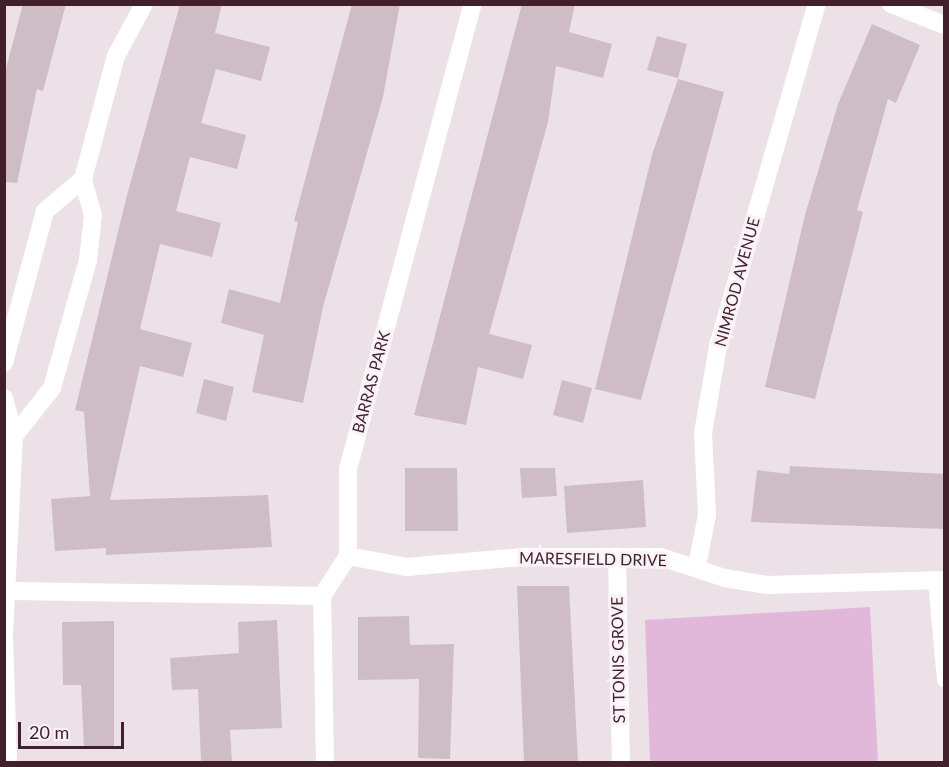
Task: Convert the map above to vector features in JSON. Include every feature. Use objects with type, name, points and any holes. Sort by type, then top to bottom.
[{"type":"street","name":"BARRAS PARK","points":[[348,556],[348,469],[473,4]]},
{"type":"street","name":"NIMROD AVENUE","points":[[697,566],[707,515],[703,434],[718,346],[816,4]]},
{"type":"street","points":[[891,4],[945,25]]},
{"type":"street","points":[[8,762],[4,633],[10,591],[8,462],[14,436],[52,388],[88,260],[93,215],[83,179],[116,56],[138,6]]},
{"type":"street","points":[[4,363],[45,211],[83,179]]},
{"type":"street","points":[[4,398],[14,436]]},
{"type":"street","name":"MARESFIELD DRIVE","points":[[348,556],[406,567],[523,557],[661,557],[697,566],[725,578],[767,585],[940,580]]},
{"type":"street","points":[[326,762],[322,596],[348,556]]},
{"type":"street","name":"ST TONIS GROVE","points":[[617,557],[621,762]]},
{"type":"street","points":[[10,591],[322,596]]},
{"type":"lane","points":[[940,580],[944,680]]},
{"type":"shaded area","points":[[870,607],[878,762],[650,762],[645,620]]},
{"type":"building","points":[[23,4],[66,4],[43,91],[37,89],[17,183],[4,182],[4,76]]},
{"type":"building","points":[[180,4],[222,4],[215,33],[270,47],[261,81],[216,69],[201,123],[246,135],[237,169],[190,157],[176,211],[221,223],[212,257],[160,244],[140,329],[192,343],[183,377],[140,366],[110,500],[268,495],[272,547],[106,555],[106,548],[55,551],[51,499],[90,496],[84,412],[75,410],[126,199]]},
{"type":"building","points":[[352,4],[400,4],[383,97],[323,307],[303,403],[252,392],[264,335],[221,323],[229,289],[280,303],[298,222],[294,221]]},
{"type":"building","points":[[522,4],[575,4],[569,32],[612,44],[603,78],[556,66],[548,122],[489,334],[532,345],[523,379],[478,367],[466,425],[414,415]]},
{"type":"building","points":[[872,24],[920,45],[896,103],[888,99],[857,210],[863,212],[815,399],[765,387],[805,215],[838,104]]},
{"type":"building","points":[[657,36],[687,44],[678,78],[647,70]]},
{"type":"building","points":[[678,79],[724,92],[641,400],[595,389],[652,155]]},
{"type":"building","points":[[204,379],[234,387],[226,421],[196,413]]},
{"type":"building","points":[[562,380],[592,388],[583,423],[553,415]]},
{"type":"building","points":[[790,466],[945,474],[945,529],[751,522],[757,470],[789,474]]},
{"type":"building","points":[[405,468],[457,468],[458,531],[405,531]]},
{"type":"building","points":[[520,468],[555,468],[557,496],[522,498]]},
{"type":"building","points":[[643,480],[646,527],[567,533],[564,486]]},
{"type":"building","points":[[517,586],[569,586],[578,762],[524,762]]},
{"type":"building","points":[[409,616],[410,645],[454,644],[450,759],[418,758],[419,679],[358,680],[358,617]]},
{"type":"building","points":[[277,620],[282,728],[230,730],[232,762],[201,762],[198,689],[172,690],[170,658],[239,653],[238,622]]},
{"type":"building","points":[[114,621],[114,746],[84,748],[81,685],[63,685],[62,622]]}]
